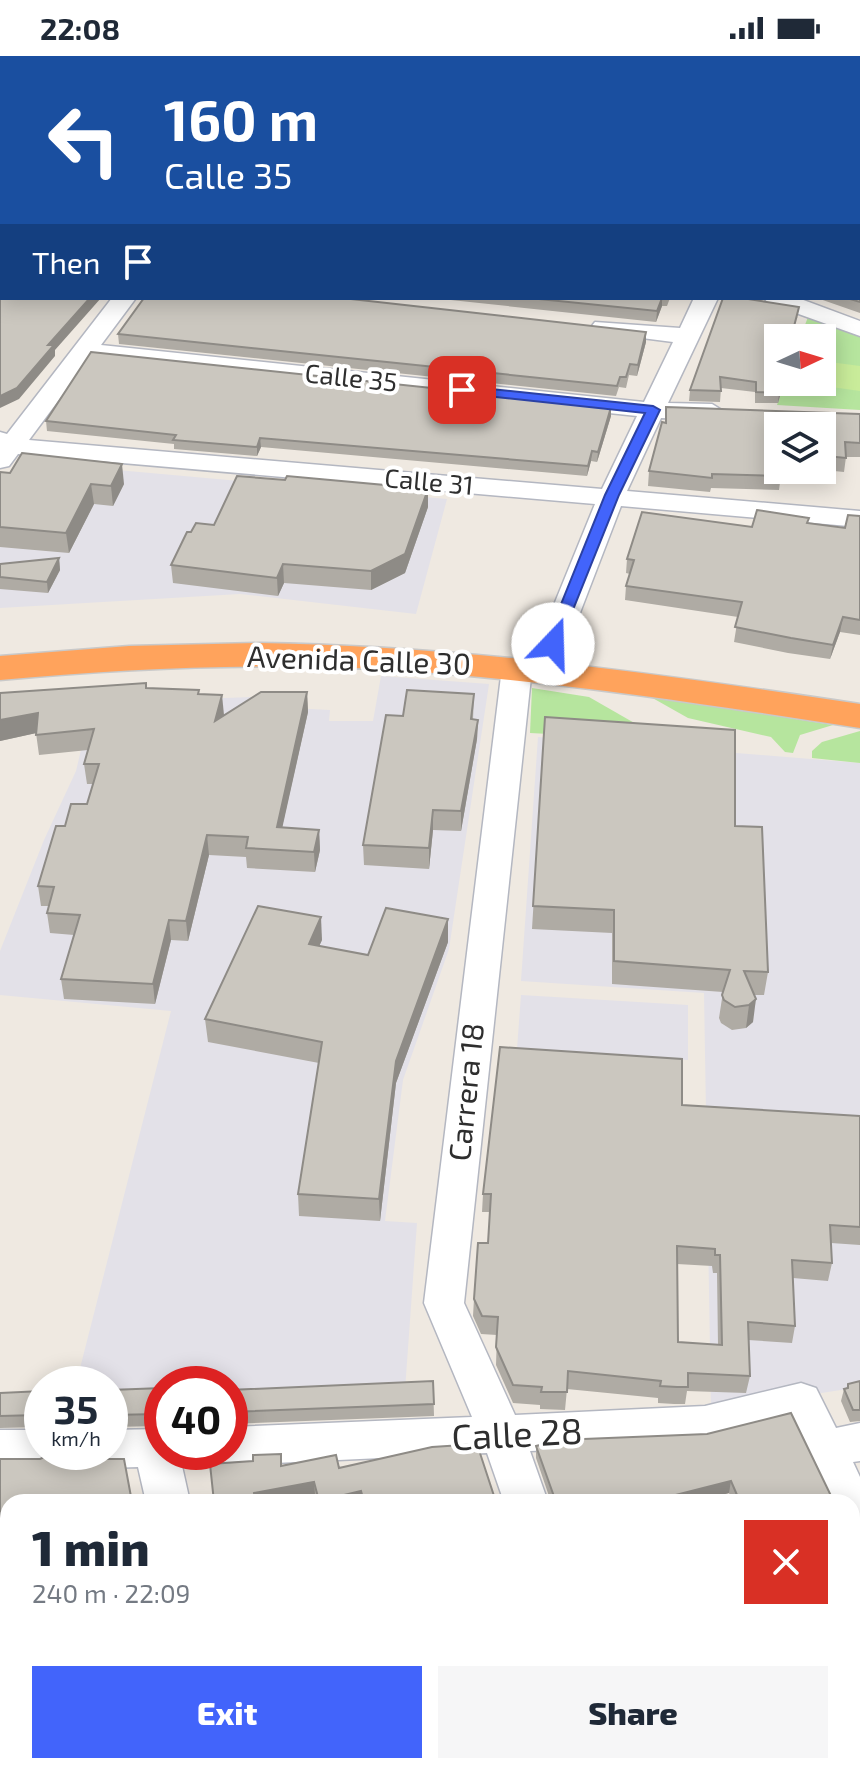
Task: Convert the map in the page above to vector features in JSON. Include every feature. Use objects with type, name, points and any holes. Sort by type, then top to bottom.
[{"type":"highway","name":"Avenida Calle 30","points":[[0,640],[131,629],[289,627],[394,631],[553,644],[860,687]]},
{"type":"highway","name":"Avenida Calle 30","points":[[0,668],[132,657],[367,657],[517,668],[860,716]]},
{"type":"street","points":[[4,449],[122,300]]},
{"type":"street","points":[[553,644],[612,495],[705,300]]},
{"type":"street","points":[[781,300],[860,329]]},
{"type":"street","points":[[577,324],[688,336]]},
{"type":"street","name":"Calle 35","points":[[82,350],[653,410],[740,413]]},
{"type":"street","name":"Calle 31","points":[[4,449],[612,495],[860,519]]},
{"type":"street","name":"Carrera 18","points":[[517,668],[444,1303],[502,1435],[523,1494]]},
{"type":"street","name":"Calle 28","points":[[248,1445],[705,1425],[801,1401],[842,1446]]},
{"type":"street","points":[[842,1446],[849,1494]]},
{"type":"street","points":[[0,1449],[24,1449]]},
{"type":"street","points":[[163,1470],[167,1494]]},
{"type":"shaded area","points":[[17,461],[447,499],[416,614],[240,594],[0,608],[0,490]]},
{"type":"shaded area","points":[[381,676],[489,684],[449,949],[403,1080],[385,1221],[417,1223],[405,1390],[248,1396],[248,1366],[144,1366],[144,1398],[128,1399],[128,1366],[81,1366],[171,1011],[0,995],[0,951],[44,840],[76,771],[92,703],[252,697],[250,706],[330,710],[329,721],[373,721]]},
{"type":"shaded area","points":[[538,737],[860,763],[860,1387],[711,1410],[704,993],[521,981]]},
{"type":"shaded area","points":[[521,995],[688,1005],[688,1060],[517,1049]]},
{"type":"green space","points":[[808,317],[827,324],[805,324]]},
{"type":"green space","points":[[836,327],[860,336],[860,410],[777,405],[780,396],[836,396]]},
{"type":"green space","points":[[836,363],[860,366],[860,391],[836,388]]},
{"type":"green space","points":[[532,688],[589,697],[664,740],[530,733]]},
{"type":"green space","points":[[649,696],[833,725],[800,735],[793,753],[785,752],[771,737],[688,718]]},
{"type":"green space","points":[[860,731],[860,763],[812,758],[812,751],[822,742]]},
{"type":"building","points":[[0,300],[88,300],[48,345],[54,345],[17,388],[0,396]]},
{"type":"building","points":[[143,300],[360,300],[646,332],[638,365],[630,364],[626,377],[620,377],[617,386],[118,334]]},
{"type":"building","points":[[549,300],[661,300],[657,311]]},
{"type":"building","points":[[722,300],[755,300],[799,307],[795,324],[764,324],[764,392],[756,392],[756,382],[720,377],[721,391],[690,390]]},
{"type":"building","points":[[91,352],[611,407],[598,452],[592,451],[588,466],[260,438],[257,447],[173,440],[176,435],[46,421]]},
{"type":"building","points":[[666,407],[805,412],[764,412],[764,476],[712,474],[712,478],[649,471],[662,422],[666,423]]},
{"type":"building","points":[[836,413],[860,414],[860,443],[845,442],[846,458],[836,457]]},
{"type":"building","points":[[22,453],[122,464],[111,486],[91,484],[66,533],[0,527],[0,472],[10,473]]},
{"type":"building","points":[[237,476],[285,480],[287,476],[428,489],[405,554],[371,571],[283,564],[277,578],[171,565],[187,532],[191,532],[196,523],[214,525]]},
{"type":"building","points":[[757,510],[809,518],[807,523],[845,528],[848,515],[860,516],[860,620],[843,617],[833,645],[735,627],[742,602],[626,586],[634,560],[627,559],[642,512],[752,527]]},
{"type":"building","points":[[59,558],[47,582],[0,577],[0,564]]},
{"type":"building","points":[[146,683],[146,688],[199,690],[198,694],[222,695],[215,721],[261,692],[307,692],[277,827],[319,830],[314,852],[246,848],[248,837],[207,835],[186,921],[169,920],[153,984],[61,979],[80,915],[47,913],[54,887],[38,886],[56,826],[65,826],[71,804],[87,804],[99,764],[84,764],[94,729],[36,735],[38,713],[0,720],[0,693]]},
{"type":"building","points":[[407,690],[474,694],[471,719],[478,720],[461,811],[433,810],[429,848],[363,845],[386,715],[403,716]]},
{"type":"building","points":[[545,717],[735,730],[735,826],[762,827],[768,972],[744,971],[756,999],[749,1005],[735,1007],[724,1000],[722,995],[730,970],[614,961],[614,910],[533,906]]},
{"type":"building","points":[[258,906],[321,917],[309,944],[368,955],[386,908],[448,919],[396,1061],[379,1199],[298,1194],[322,1042],[205,1019]]},
{"type":"building","points":[[500,1047],[682,1059],[682,1105],[860,1116],[860,1227],[830,1225],[832,1263],[792,1260],[795,1326],[748,1322],[750,1376],[688,1373],[688,1387],[677,1387],[660,1386],[661,1381],[568,1371],[567,1392],[541,1392],[542,1387],[513,1385],[496,1347],[498,1317],[482,1316],[474,1299],[478,1243],[488,1243],[491,1194],[483,1194]],"holes":[[[677,1246],[715,1249],[715,1255],[720,1255],[722,1345],[678,1342]]]},
{"type":"building","points":[[433,1381],[434,1404],[248,1411],[248,1389]]},
{"type":"building","points":[[860,1381],[860,1410],[853,1410],[844,1389],[848,1388],[848,1384]]},
{"type":"building","points":[[128,1389],[144,1389],[144,1414],[128,1415]]},
{"type":"building","points":[[24,1392],[24,1415],[0,1416],[0,1393]]},
{"type":"building","points":[[791,1413],[830,1494],[737,1494],[731,1481],[680,1494],[553,1494],[536,1446],[559,1440],[707,1434]]},
{"type":"building","points":[[477,1444],[493,1494],[362,1494],[361,1491],[317,1494],[314,1482],[254,1494],[213,1494],[211,1470],[248,1470],[248,1461],[253,1461],[253,1455],[281,1454],[281,1466],[336,1455],[339,1468],[432,1447]]},
{"type":"building","points":[[0,1459],[24,1459],[24,1470],[126,1470],[131,1494],[0,1494]]},
{"type":"route","points":[[462,390],[653,410],[612,495],[553,644]]}]
